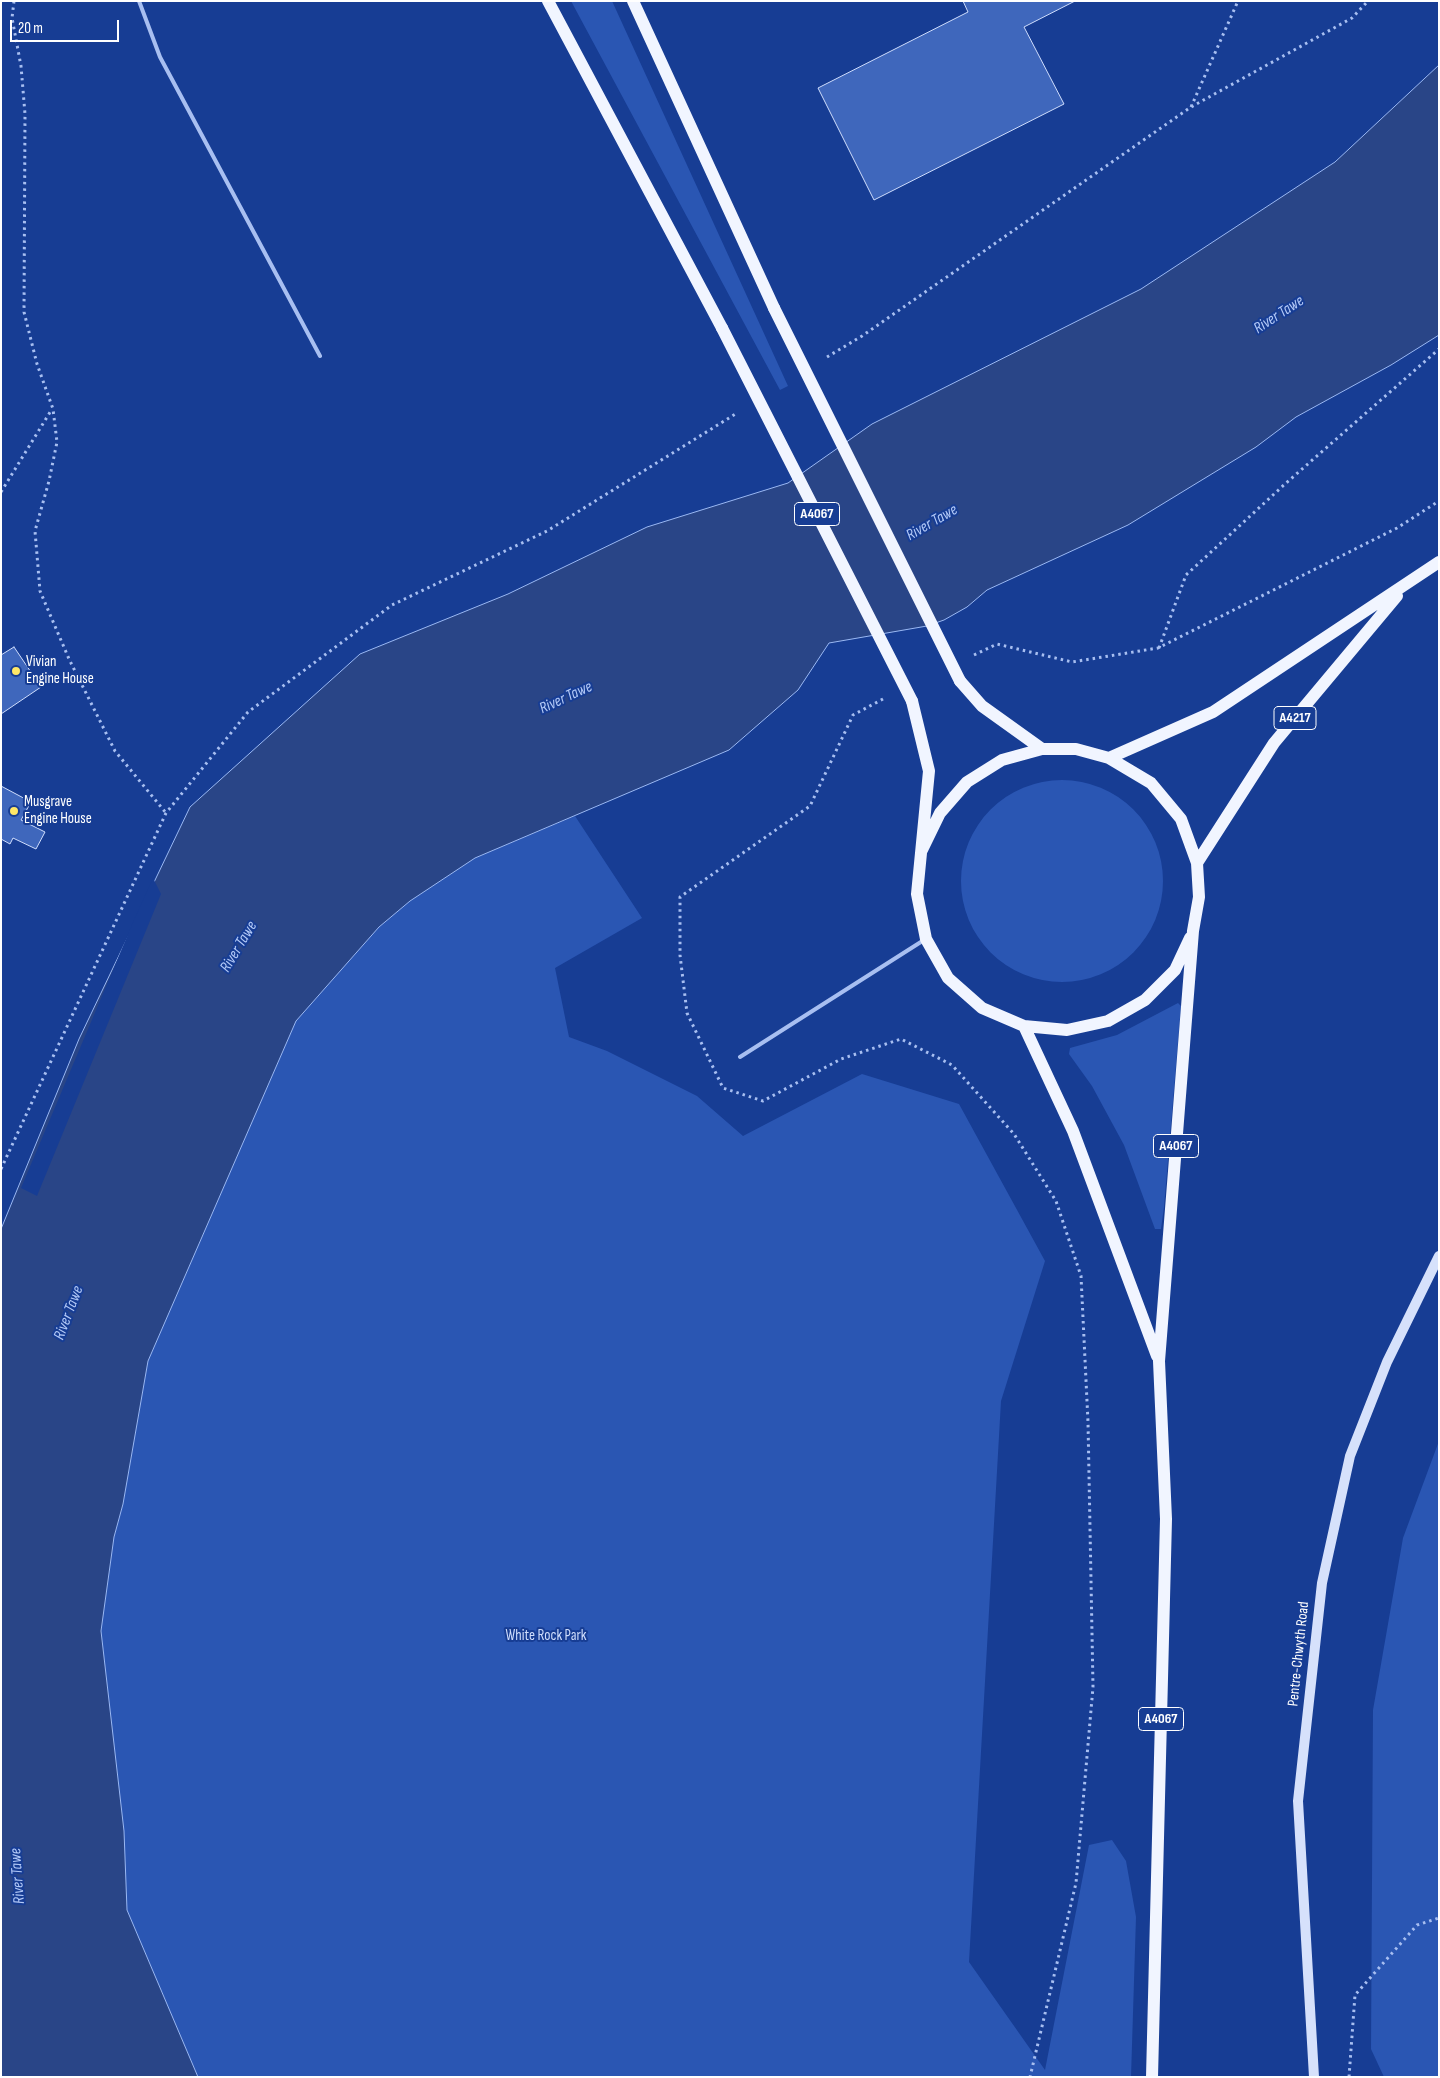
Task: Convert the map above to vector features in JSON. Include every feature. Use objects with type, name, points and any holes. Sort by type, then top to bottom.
[{"type":"main road","name":"A4067","points":[[548,1],[722,328],[912,701],[929,770],[917,894],[926,939],[948,978],[982,1008],[1024,1026],[1067,1030],[1108,1021],[1145,1000],[1175,970],[1193,932]]},
{"type":"main road","points":[[633,1],[774,308],[960,681],[982,706],[1042,749]]},
{"type":"main road","name":"A4217","points":[[1109,758],[1213,712],[1439,562]]},
{"type":"main road","name":"A4217","points":[[1197,864],[1274,743],[1406,584]]},
{"type":"main road","name":"A4067","points":[[922,850],[940,813],[967,782],[1002,760],[1042,749],[1076,749],[1109,758],[1150,783],[1181,819],[1197,864],[1199,898],[1193,932],[1159,1361],[1166,1520],[1152,2077]]},
{"type":"main road","name":"A4067","points":[[1024,1026],[1073,1131],[1159,1361]]},
{"type":"main road","name":"Pentre-Chwyth Road","points":[[1314,2077],[1298,1801],[1322,1583],[1350,1456],[1387,1362],[1439,1256]]},
{"type":"lane","points":[[139,1],[160,57],[320,356]]},
{"type":"lane","points":[[740,1057],[926,939]]},
{"type":"path","points":[[14,1],[12,18],[21,66],[25,114],[24,312],[37,364],[52,408],[57,442],[49,481],[35,531],[40,591],[69,659],[115,751],[166,813]]},
{"type":"path","points":[[1191,107],[1238,1]]},
{"type":"path","points":[[821,361],[862,336],[1191,107],[1352,18],[1368,1]]},
{"type":"path","points":[[1158,648],[1186,575],[1293,477],[1439,349]]},
{"type":"path","points":[[1,492],[52,408]]},
{"type":"path","points":[[1,1169],[166,813],[248,712],[392,605],[547,531],[738,413]]},
{"type":"path","points":[[997,644],[1072,662],[1158,648],[1397,528],[1439,501]]},
{"type":"path","points":[[853,715],[810,806],[680,898],[680,955],[687,1013],[723,1088],[763,1101],[841,1059],[901,1039],[952,1065],[1014,1134],[1056,1201],[1081,1276],[1088,1422],[1093,1686],[1076,1883],[1030,2077]]},
{"type":"path","points":[[1349,2077],[1355,1995],[1417,1925],[1439,1918]]},
{"type":"green space","points":[[571,1],[612,1],[788,386],[780,390]]},
{"type":"green space","points":[[1052,780],[1072,780],[1101,787],[1134,809],[1156,842],[1163,871],[1163,891],[1156,920],[1134,953],[1101,975],[1072,982],[1052,982],[1023,975],[990,953],[968,920],[961,891],[961,871],[968,842],[990,809],[1023,787]]},
{"type":"green space","name":"White Rock Park","points":[[575,816],[642,918],[555,968],[569,1037],[607,1051],[697,1096],[743,1136],[862,1074],[959,1104],[1045,1261],[1001,1401],[969,1962],[1045,2070],[1089,1845],[1112,1840],[1126,1861],[1136,1917],[1131,2077],[198,2077],[127,1910],[124,1831],[101,1631],[114,1537],[123,1504],[148,1361],[296,1021],[379,927],[410,901],[475,858]]},
{"type":"green space","points":[[1178,1003],[1181,1006],[1164,1207],[1161,1229],[1155,1229],[1124,1145],[1092,1086],[1069,1054],[1070,1048],[1117,1035]]},
{"type":"green space","points":[[1439,1441],[1439,2077],[1384,2077],[1371,2049],[1373,1710],[1403,1538]]},
{"type":"water","name":"River Tawe","points":[[1439,65],[1439,335],[1391,365],[1296,417],[1256,447],[1128,525],[987,590],[967,607],[944,620],[927,626],[829,643],[798,690],[729,750],[475,858],[410,901],[379,927],[296,1021],[148,1361],[123,1504],[114,1537],[101,1631],[124,1831],[127,1910],[198,2077],[1,2077],[1,1229],[79,1039],[190,807],[360,654],[508,594],[647,527],[788,483],[872,424],[1141,289],[1335,162]]},
{"type":"pier","points":[[153,878],[161,894],[37,1196],[21,1188]]},
{"type":"building","points":[[963,1],[1075,1],[1024,27],[1064,104],[874,200],[818,88],[968,12]]},
{"type":"building","name":"Vivian Engine House","points":[[14,647],[41,687],[1,714],[1,655]]},
{"type":"building","name":"Musgrave Engine House","points":[[1,786],[31,802],[21,820],[45,832],[36,849],[13,838],[10,844],[1,839]]},
{"type":"place","name":"Vivian Engine House","points":[[16,671]]},
{"type":"place","name":"Musgrave Engine House","points":[[14,811]]}]
